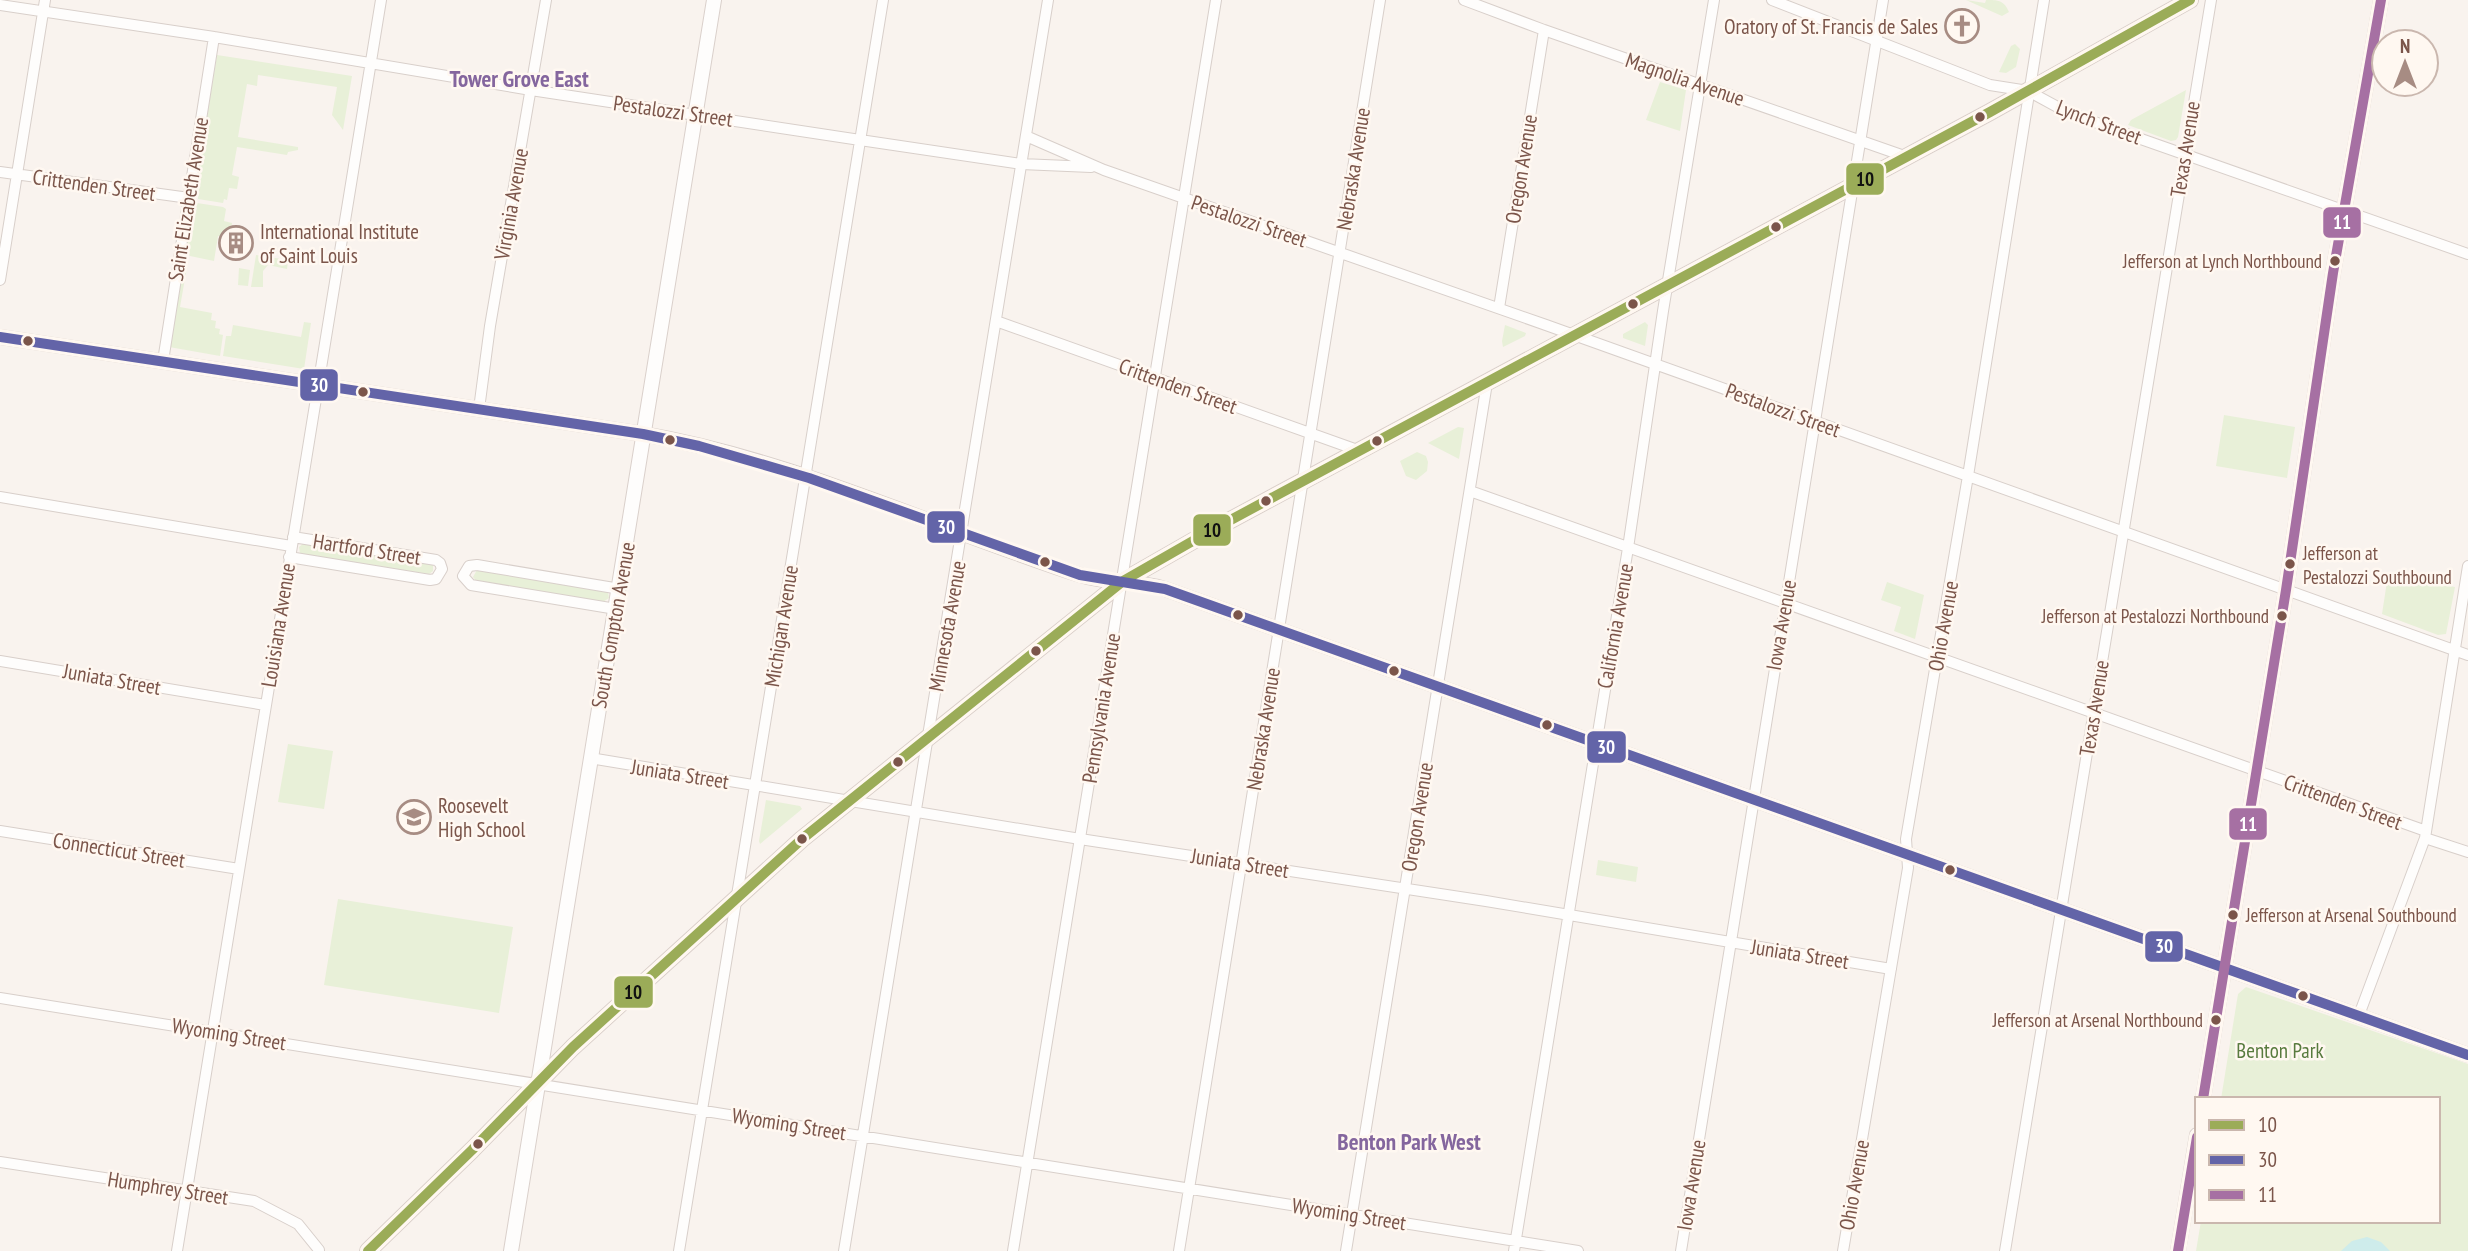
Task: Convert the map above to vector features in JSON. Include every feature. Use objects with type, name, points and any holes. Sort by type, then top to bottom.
[{"type":"main road","name":"South Compton Avenue","points":[[511,1251],[713,0]]},
{"type":"main road","points":[[368,1251],[573,1047],[736,897],[848,800],[1123,581],[2028,91],[2190,0]]},
{"type":"main road","points":[[2203,1097],[2286,590],[2344,210],[2381,0]]},
{"type":"main road","points":[[0,337],[643,434],[699,445],[805,477],[1081,575],[1158,586],[2468,1055]]},
{"type":"main road","points":[[2178,1251],[2195,1147]]},
{"type":"street","name":"Louisiana Avenue","points":[[177,1251],[381,0]]},
{"type":"street","name":"Virginia Avenue","points":[[479,409],[490,326],[546,0]]},
{"type":"street","name":"Michigan Avenue","points":[[679,1251],[883,0]]},
{"type":"street","name":"Minnesota Avenue","points":[[844,1251],[1048,0]]},
{"type":"street","name":"Pennsylvania Avenue","points":[[1013,1251],[1216,0]]},
{"type":"street","name":"Nebraska Avenue","points":[[1179,1251],[1380,0]]},
{"type":"street","name":"Magnolia Avenue","points":[[1464,0],[1907,156]]},
{"type":"street","name":"California Avenue","points":[[1515,1246],[1714,0]]},
{"type":"street","name":"Lynch Street","points":[[1772,0],[1990,85],[2028,91],[2063,110],[2468,254]]},
{"type":"street","name":"Iowa Avenue","points":[[1681,1251],[1882,0]]},
{"type":"street","name":"Ohio Avenue","points":[[1843,1251],[1908,868],[1906,839],[1968,476],[2044,0]]},
{"type":"street","name":"Texas Avenue","points":[[2005,1251],[2211,0]]},
{"type":"street","name":"Pestalozzi Street","points":[[0,5],[44,6],[370,64],[1021,164],[1097,168]]},
{"type":"street","points":[[0,280],[44,6]]},
{"type":"street","name":"Oregon Avenue","points":[[1499,309],[1544,30]]},
{"type":"street","name":"Saint Elizabeth Avenue","points":[[163,361],[214,37]]},
{"type":"street","name":"Pestalozzi Street","points":[[1026,136],[1097,168],[1575,335],[2468,655]]},
{"type":"street","name":"Crittenden Street","points":[[0,172],[188,198]]},
{"type":"street","name":"Crittenden Street","points":[[996,321],[1360,451]]},
{"type":"street","name":"Oregon Avenue","points":[[1346,1251],[1487,383]]},
{"type":"street","name":"Crittenden Street","points":[[1470,491],[2093,712],[2468,852]]},
{"type":"street","name":"Hartford Street","points":[[0,497],[291,546],[436,560],[442,569],[436,579],[430,580],[291,546]]},
{"type":"street","points":[[616,609],[471,585],[463,576],[469,566],[477,565],[620,589]]},
{"type":"street","points":[[2359,1015],[2425,834],[2468,566]]},
{"type":"street","name":"Juniata Street","points":[[0,661],[265,705]]},
{"type":"street","name":"Juniata Street","points":[[590,758],[1891,969]]},
{"type":"street","name":"Connecticut Street","points":[[0,831],[239,869]]},
{"type":"street","name":"Wyoming Street","points":[[0,998],[1189,1188],[1515,1246],[1578,1251]]},
{"type":"street","name":"Humphrey Street","points":[[0,1162],[254,1200],[298,1224],[319,1250]]},
{"type":"green space","points":[[1966,0],[1985,3],[1986,0],[1997,1],[2003,3],[2009,12],[2002,16]]},
{"type":"green space","points":[[2015,44],[2020,49],[2016,67],[2006,73],[1999,72],[2011,46]]},
{"type":"green space","points":[[217,55],[352,76],[343,130],[332,115],[337,87],[258,75],[257,86],[247,84],[238,137],[298,147],[298,150],[288,152],[287,155],[237,147],[232,175],[239,177],[237,189],[229,188],[227,200],[224,199],[223,203],[198,199],[198,195],[194,195]]},
{"type":"green space","points":[[1660,82],[1686,90],[1680,131],[1646,120]]},
{"type":"green space","points":[[2186,90],[2176,140],[2171,141],[2128,125],[2131,120]]},
{"type":"green space","points":[[197,203],[223,207],[226,209],[224,221],[232,223],[230,237],[218,236],[214,261],[190,256],[185,251],[192,205],[196,206]]},
{"type":"green space","points":[[256,255],[288,260],[287,269],[268,265],[263,271],[263,287],[251,287]]},
{"type":"green space","points":[[183,267],[187,267],[180,307],[212,313],[211,320],[216,321],[215,328],[220,329],[219,334],[223,335],[220,356],[169,347]]},
{"type":"green space","points":[[239,268],[250,270],[248,286],[238,285]]},
{"type":"green space","points":[[304,322],[311,323],[304,369],[223,356],[226,336],[231,336],[233,325],[301,337]]},
{"type":"green space","points":[[1645,322],[1648,325],[1645,346],[1623,338],[1623,334]]},
{"type":"green space","points":[[1505,325],[1526,333],[1525,336],[1503,347]]},
{"type":"green space","points":[[2224,415],[2295,427],[2287,478],[2216,466]]},
{"type":"green space","points":[[1458,427],[1464,428],[1459,459],[1428,443]]},
{"type":"green space","points":[[1417,452],[1426,456],[1428,462],[1427,471],[1416,480],[1406,476],[1400,461]]},
{"type":"green space","points":[[304,543],[433,565],[433,571],[429,574],[300,553],[299,547]]},
{"type":"green space","points":[[477,570],[608,592],[609,598],[603,602],[477,582],[473,577]]},
{"type":"green space","points":[[2388,575],[2455,587],[2446,634],[2438,635],[2382,614]]},
{"type":"green space","points":[[1887,582],[1924,595],[1915,639],[1894,631],[1901,607],[1881,600]]},
{"type":"green space","points":[[288,744],[333,751],[324,809],[278,802]]},
{"type":"green space","points":[[766,800],[800,806],[802,809],[760,844],[759,841]]},
{"type":"green space","points":[[1598,860],[1638,867],[1636,882],[1596,875]]},
{"type":"green space","points":[[338,899],[513,927],[499,1013],[324,985]]},
{"type":"green space","name":"Benton Park","points":[[2246,987],[2468,1064],[2468,1251],[2196,1251],[2201,1223],[2440,1223],[2440,1097],[2221,1097],[2238,994]]},
{"type":"water","points":[[2367,1237],[2381,1242],[2390,1251],[2341,1251],[2352,1241]]},
{"type":"transit line","name":"10","points":[[368,1251],[573,1047],[802,839],[1123,581],[1212,530],[1990,112],[2190,0]]},
{"type":"transit line","name":"11","points":[[2203,1097],[2286,590],[2333,273],[2381,0]]},
{"type":"transit line","name":"30","points":[[0,337],[643,434],[699,446],[809,478],[1080,575],[1165,589],[2468,1055]]},
{"type":"transit line","name":"11","points":[[2178,1251],[2195,1149]]},
{"type":"place","name":"Oratory of St. Francis de Sales","points":[[1962,26]]},
{"type":"place","name":"International Institute of Saint Louis","points":[[236,243]]},
{"type":"place","name":"Jefferson at Lynch Northbound","points":[[2335,261]]},
{"type":"place","name":"Jefferson at Pestalozzi Southbound","points":[[2290,564]]},
{"type":"place","name":"Jefferson at Pestalozzi Northbound","points":[[2282,616]]},
{"type":"place","name":"Roosevelt High School","points":[[414,817]]},
{"type":"place","name":"Jefferson at Arsenal Southbound","points":[[2233,915]]},
{"type":"place","name":"Jefferson at Arsenal Northbound","points":[[2216,1020]]},
{"type":"district","name":"Tower Grove East","points":[[519,78]]},
{"type":"district","name":"Benton Park West","points":[[1409,1141]]}]
